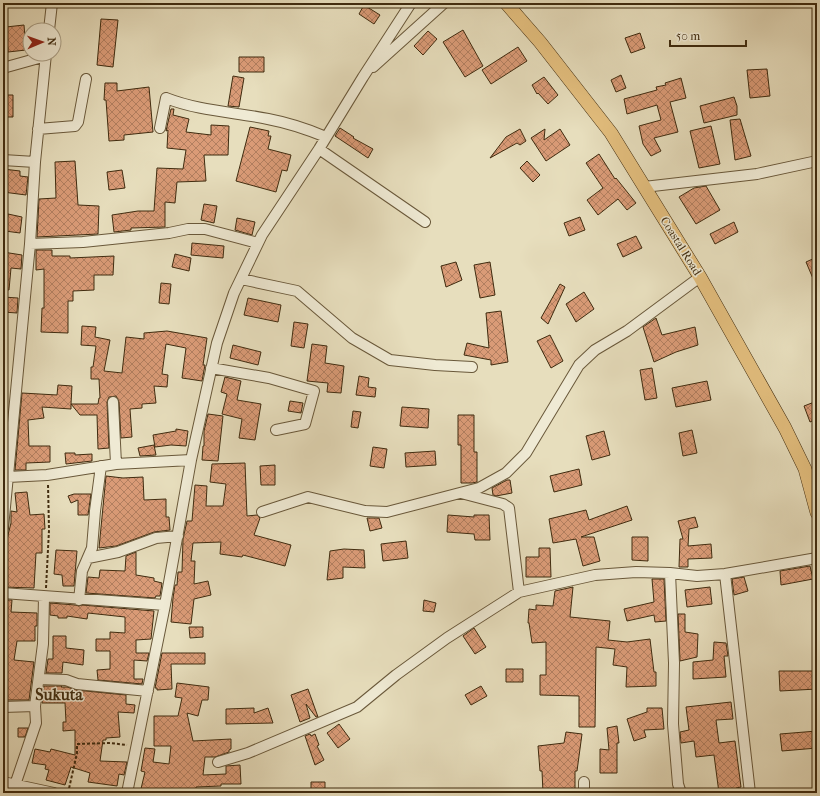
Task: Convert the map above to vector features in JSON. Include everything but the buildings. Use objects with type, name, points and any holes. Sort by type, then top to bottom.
[{"type":"main road","name":"Coastal Road","points":[[506,3],[580,91],[611,133],[700,277],[786,428],[813,486],[817,513]]},
{"type":"street","points":[[50,22],[52,3]]},
{"type":"street","points":[[127,793],[165,605],[191,460],[217,342],[234,293],[262,235],[319,149],[411,3]]},
{"type":"street","points":[[363,77],[444,3]]},
{"type":"street","points":[[3,68],[23,62]]},
{"type":"street","points":[[3,528],[30,244],[35,162],[45,62]]},
{"type":"street","points":[[38,129],[75,126],[78,122],[86,79]]},
{"type":"street","points":[[160,128],[166,98],[183,105],[268,119],[303,127],[326,137]]},
{"type":"street","points":[[319,149],[425,222]]},
{"type":"street","points":[[3,160],[35,162]]},
{"type":"street","points":[[644,187],[757,174],[817,162]]},
{"type":"street","points":[[30,244],[83,242],[169,233],[188,228],[205,230],[258,243]]},
{"type":"street","points":[[262,512],[308,497],[365,511],[387,512],[479,488],[506,473],[526,454],[579,365],[595,350],[627,331],[700,277]]},
{"type":"street","points":[[241,279],[296,291],[352,338],[390,360],[435,366],[472,367]]},
{"type":"street","points":[[211,368],[269,378],[314,391],[305,424],[276,430]]},
{"type":"street","points":[[113,402],[116,464]]},
{"type":"street","points":[[8,477],[47,475],[116,464],[191,460]]},
{"type":"street","points":[[78,600],[82,571],[92,548],[94,511],[101,466]]},
{"type":"street","points":[[460,493],[503,504],[509,508],[519,592]]},
{"type":"street","points":[[88,558],[118,552],[156,538],[178,536]]},
{"type":"street","points":[[218,762],[248,753],[357,707],[396,675],[441,643],[519,592],[595,575],[636,572],[670,573],[697,576],[725,574],[817,558]]},
{"type":"street","points":[[670,573],[674,662],[674,724],[678,784],[681,793]]},
{"type":"street","points":[[725,574],[750,793]]},
{"type":"street","points":[[3,593],[78,600],[165,605]]},
{"type":"street","points":[[15,785],[36,723],[35,706],[43,644],[45,597]]},
{"type":"street","points":[[39,679],[66,680],[77,684],[148,690]]},
{"type":"street","points":[[3,707],[35,706]]},
{"type":"street","points":[[3,782],[54,793]]},
{"type":"path","points":[[45,597],[49,530],[47,475]]},
{"type":"path","points":[[68,793],[77,753],[77,744],[110,743],[136,746]]},
{"type":"district","name":"Sukuta","points":[[59,694]]}]
